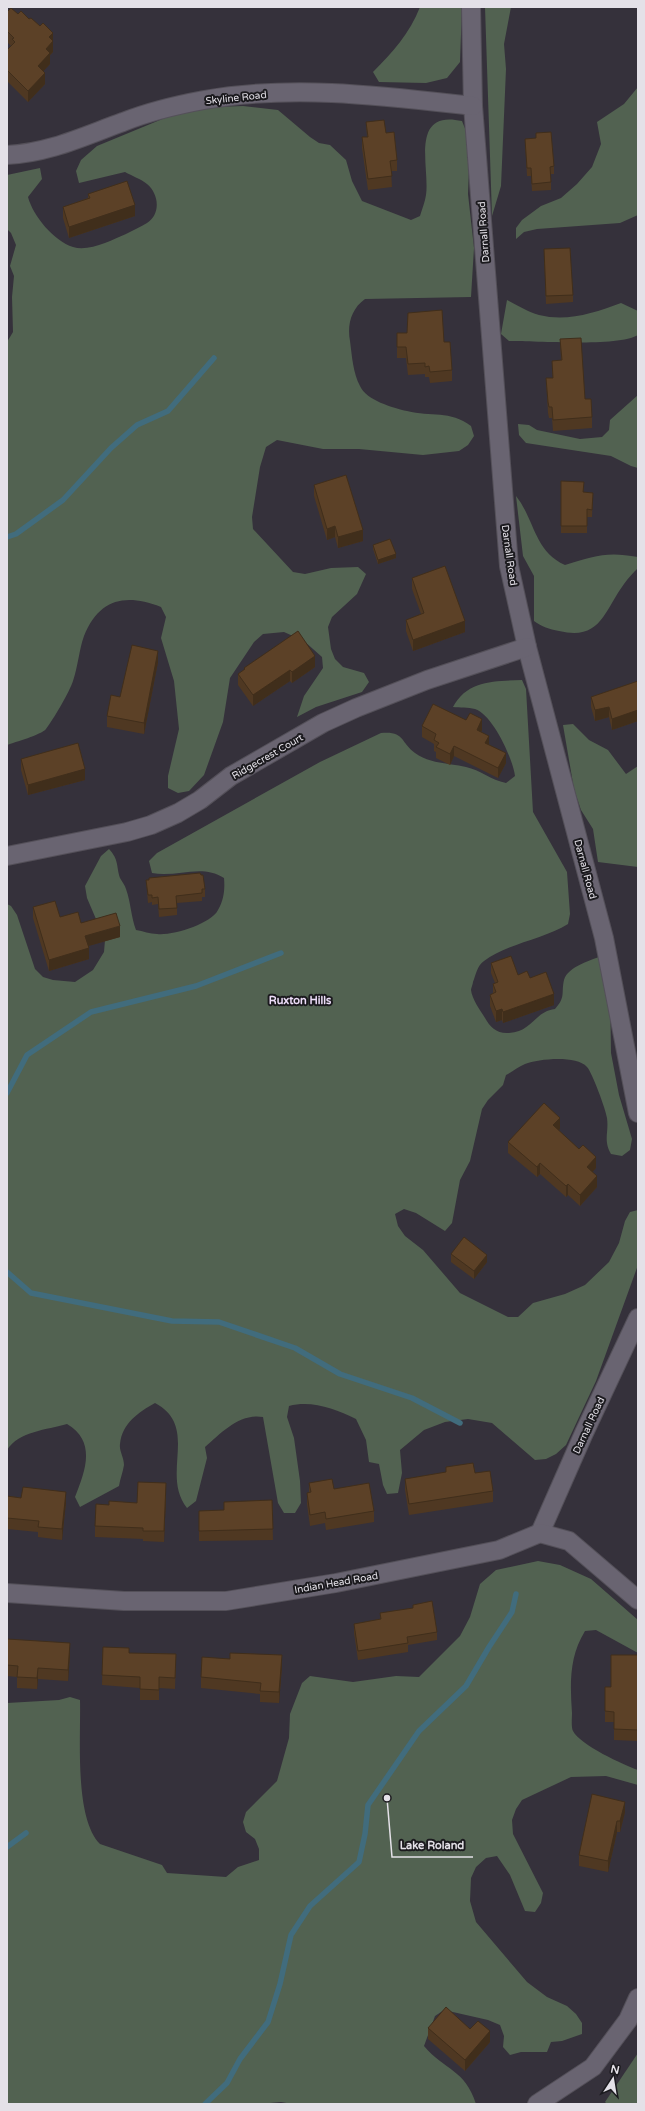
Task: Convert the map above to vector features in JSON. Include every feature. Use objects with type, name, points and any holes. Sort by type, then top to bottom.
[{"type":"street","name":"Darnall Road","points":[[470,7],[473,106],[509,566],[528,647],[604,938],[638,1113]]},
{"type":"street","name":"Skyline Road","points":[[7,155],[26,154],[52,149],[124,121],[157,111],[205,100],[232,97],[284,92],[371,95],[473,106]]},
{"type":"street","name":"Ridgecrest Court","points":[[7,856],[127,832],[152,825],[178,813],[200,800],[231,776],[323,723],[356,708],[427,680],[528,647]]},
{"type":"street","name":"Darnall Road","points":[[540,1533],[584,1433],[638,1318]]},
{"type":"street","name":"Indian Head Road","points":[[7,1593],[124,1601],[226,1601],[336,1583],[498,1550],[540,1533]]},
{"type":"street","points":[[540,1533],[569,1541],[638,1600]]},
{"type":"street","points":[[536,2104],[593,2067],[628,2020],[638,1998]]},
{"type":"green space","points":[[420,7],[462,7],[460,62],[447,78],[426,83],[379,82],[373,72],[406,34]]},
{"type":"green space","points":[[485,7],[511,7],[504,44],[506,69],[501,186],[492,216]]},
{"type":"green space","points":[[638,87],[638,215],[620,223],[537,229],[524,232],[516,239],[516,228],[522,220],[541,206],[561,198],[577,184],[592,167],[601,144],[597,122],[624,104]]},
{"type":"green space","points":[[243,106],[278,110],[310,137],[319,143],[330,145],[346,160],[352,181],[362,201],[411,220],[420,216],[426,198],[427,184],[425,157],[428,132],[435,124],[445,120],[462,121],[470,141],[468,194],[474,248],[471,297],[365,299],[353,312],[349,335],[356,376],[363,391],[380,403],[401,410],[456,418],[471,426],[474,436],[468,445],[459,451],[423,455],[359,449],[323,449],[277,440],[266,447],[260,467],[252,517],[253,529],[293,572],[305,574],[331,568],[358,567],[366,574],[357,594],[332,617],[328,627],[331,649],[335,659],[343,667],[364,673],[369,682],[362,692],[316,707],[297,717],[304,696],[323,668],[322,657],[304,641],[284,632],[263,634],[254,642],[230,678],[223,722],[204,775],[189,791],[178,793],[168,788],[168,776],[179,729],[174,681],[161,638],[166,617],[161,607],[148,603],[136,600],[115,602],[105,607],[97,614],[84,636],[71,686],[49,725],[39,734],[7,745],[7,342],[13,332],[12,297],[14,276],[10,266],[16,245],[11,233],[7,229],[7,175],[40,168],[42,179],[28,197],[39,220],[52,234],[73,247],[86,248],[100,245],[126,234],[152,219],[155,215],[157,204],[156,198],[151,188],[147,184],[125,172],[79,183],[76,171],[81,160],[97,146],[189,108]]},
{"type":"green space","points":[[507,300],[535,314],[549,317],[570,317],[591,313],[621,303],[638,311],[638,335],[628,339],[596,342],[509,341],[501,334]]},
{"type":"green space","points":[[638,395],[638,468],[611,456],[526,443],[519,435],[518,424],[529,425],[537,430],[580,439],[602,437],[609,430],[610,420]]},
{"type":"green space","points":[[516,496],[547,552],[565,565],[601,555],[618,554],[638,557],[638,568],[617,594],[600,621],[593,628],[584,632],[573,633],[549,629],[534,621],[534,576],[523,556]]},
{"type":"green space","points":[[522,680],[526,689],[533,812],[567,872],[570,914],[568,924],[548,934],[503,950],[484,961],[477,970],[471,989],[475,1001],[492,1027],[497,1031],[505,1033],[517,1032],[543,1013],[555,1009],[561,1001],[564,980],[570,971],[581,964],[604,955],[610,987],[611,1053],[619,1095],[632,1139],[630,1150],[622,1156],[611,1154],[607,1145],[606,1114],[602,1100],[587,1067],[582,1063],[566,1059],[531,1062],[522,1065],[506,1075],[503,1085],[488,1100],[482,1109],[470,1161],[460,1180],[452,1223],[445,1231],[416,1213],[404,1209],[395,1214],[398,1226],[405,1236],[423,1250],[460,1293],[508,1317],[518,1317],[533,1303],[565,1294],[585,1285],[609,1262],[619,1243],[625,1221],[630,1212],[638,1210],[638,1265],[596,1381],[566,1445],[556,1454],[546,1459],[535,1460],[492,1423],[468,1419],[445,1422],[424,1430],[400,1450],[402,1473],[398,1493],[387,1494],[383,1485],[379,1464],[369,1462],[366,1440],[356,1419],[323,1406],[298,1404],[289,1406],[287,1417],[294,1438],[300,1481],[301,1503],[295,1513],[284,1513],[278,1503],[263,1417],[247,1418],[239,1421],[218,1435],[205,1447],[207,1458],[196,1501],[187,1508],[180,1495],[177,1481],[178,1438],[175,1425],[168,1413],[155,1403],[137,1414],[124,1430],[121,1437],[120,1447],[124,1465],[119,1486],[80,1507],[75,1497],[85,1467],[86,1458],[82,1439],[76,1431],[67,1424],[34,1432],[19,1439],[7,1450],[7,904],[11,906],[17,915],[35,969],[43,977],[53,980],[75,982],[93,970],[104,952],[105,940],[87,898],[85,886],[101,856],[109,849],[116,860],[120,878],[126,888],[136,930],[152,934],[164,934],[181,931],[200,924],[208,920],[218,910],[224,894],[224,878],[215,874],[198,871],[171,874],[152,873],[149,861],[157,853],[320,762],[381,733],[389,733],[398,736],[410,749],[421,757],[440,763],[471,768],[495,780],[506,783],[515,776],[506,749],[495,728],[482,713],[475,709],[453,707],[459,698],[474,687],[492,682]]},
{"type":"green space","points":[[573,724],[589,740],[608,750],[626,774],[638,766],[638,867],[598,862],[593,829],[581,810],[574,789],[563,725]]},
{"type":"green space","points":[[538,1561],[560,1565],[591,1579],[638,1620],[638,1653],[596,1630],[585,1631],[573,1661],[571,1692],[573,1731],[584,1742],[593,1748],[638,1770],[638,1785],[606,1776],[571,1777],[522,1800],[516,1809],[512,1820],[513,1834],[543,1893],[541,1903],[535,1912],[525,1911],[510,1875],[497,1856],[486,1858],[476,1867],[471,1878],[470,1901],[476,1922],[527,1982],[547,1997],[567,2006],[576,2014],[582,2023],[582,2034],[562,2041],[551,2042],[547,2052],[521,2052],[510,2055],[503,2047],[504,2036],[500,2025],[488,2020],[444,2010],[435,2016],[424,2046],[460,2077],[471,2092],[476,2104],[292,2104],[281,2102],[259,2104],[7,2104],[7,1703],[59,1700],[70,1697],[80,1700],[80,1755],[83,1797],[86,1816],[92,1832],[100,1844],[162,1865],[167,1873],[226,1877],[238,1867],[259,1860],[259,1849],[255,1839],[246,1832],[243,1822],[246,1812],[277,1781],[289,1738],[290,1714],[302,1683],[310,1676],[353,1682],[396,1676],[419,1677],[460,1636],[470,1617],[480,1584],[496,1570]]},
{"type":"green space","points":[[638,2053],[638,2104],[607,2104],[605,2102]]},
{"type":"building","points":[[11,8],[18,14],[21,11],[29,19],[31,18],[40,26],[43,23],[53,33],[49,37],[53,41],[46,49],[50,53],[38,66],[45,73],[28,91],[7,70],[7,50],[15,42],[12,39],[14,38],[7,31],[7,12]]},
{"type":"building","points":[[384,120],[386,133],[394,132],[397,160],[390,161],[392,176],[368,179],[362,137],[368,137],[366,122]]},
{"type":"building","points":[[551,132],[554,166],[550,167],[551,182],[532,184],[531,168],[527,168],[525,139],[536,138],[536,133]]},
{"type":"building","points":[[127,181],[135,205],[69,227],[63,207],[90,198],[88,194]]},
{"type":"building","points":[[570,248],[573,295],[546,296],[544,249]]},
{"type":"building","points":[[442,310],[444,342],[450,342],[452,370],[430,372],[429,366],[425,367],[425,363],[408,364],[406,347],[397,347],[397,333],[407,333],[408,313]]},
{"type":"building","points":[[581,338],[585,399],[591,399],[592,417],[553,420],[552,407],[549,407],[548,402],[546,378],[553,378],[552,361],[562,360],[560,339]]},
{"type":"building","points":[[346,475],[363,530],[338,537],[335,526],[327,529],[314,485]]},
{"type":"building","points":[[561,481],[584,482],[583,492],[593,493],[592,510],[587,509],[587,526],[561,526]]},
{"type":"building","points":[[390,539],[396,554],[378,560],[373,545]]},
{"type":"building","points":[[445,566],[465,621],[413,640],[406,620],[424,613],[412,578]]},
{"type":"building","points":[[298,631],[315,656],[292,672],[290,670],[253,695],[238,674],[245,669],[244,668]]},
{"type":"building","points":[[132,645],[158,651],[144,723],[107,716],[111,695],[120,697]]},
{"type":"building","points":[[638,681],[638,710],[612,719],[609,707],[595,710],[591,697]]},
{"type":"building","points":[[433,704],[466,720],[470,713],[482,719],[477,730],[489,736],[485,743],[506,753],[498,768],[454,746],[450,754],[436,747],[439,743],[434,740],[436,734],[422,726]]},
{"type":"building","points":[[78,743],[85,769],[28,785],[21,759]]},
{"type":"building","points":[[200,873],[203,875],[205,889],[202,889],[202,893],[176,896],[177,908],[159,909],[158,897],[152,898],[152,895],[148,895],[146,880],[149,880],[149,878]]},
{"type":"building","points":[[55,901],[60,917],[78,912],[81,923],[116,913],[120,926],[85,936],[89,948],[49,960],[33,907]]},
{"type":"building","points":[[511,956],[518,975],[527,971],[530,978],[546,972],[554,994],[503,1012],[502,1009],[496,1011],[490,995],[496,992],[493,984],[498,982],[491,963]]},
{"type":"building","points":[[544,1103],[560,1118],[553,1125],[579,1149],[583,1145],[596,1157],[587,1167],[597,1176],[580,1195],[568,1184],[566,1186],[540,1163],[537,1167],[508,1142]]},
{"type":"building","points":[[464,1237],[487,1255],[474,1271],[451,1254]]},
{"type":"building","points":[[473,1463],[475,1473],[490,1471],[493,1491],[409,1504],[405,1479],[446,1472],[446,1467]]},
{"type":"building","points":[[332,1479],[334,1489],[369,1483],[374,1511],[326,1519],[325,1512],[310,1515],[307,1493],[311,1492],[309,1483]]},
{"type":"building","points":[[138,1482],[166,1483],[164,1531],[143,1531],[143,1528],[95,1526],[96,1504],[109,1505],[109,1501],[137,1503]]},
{"type":"building","points":[[23,1487],[66,1492],[62,1529],[38,1527],[39,1521],[7,1518],[7,1496],[21,1498]]},
{"type":"building","points":[[272,1500],[273,1529],[199,1531],[199,1511],[224,1510],[224,1502]]},
{"type":"building","points":[[432,1601],[437,1632],[407,1637],[408,1643],[358,1651],[354,1624],[381,1619],[380,1613],[413,1608],[413,1605]]},
{"type":"building","points":[[7,1639],[70,1643],[68,1670],[38,1668],[37,1678],[17,1677],[18,1666],[7,1665]]},
{"type":"building","points":[[103,1647],[129,1648],[129,1653],[176,1654],[175,1678],[159,1677],[159,1690],[140,1689],[140,1677],[102,1675]]},
{"type":"building","points":[[230,1653],[282,1655],[279,1692],[260,1691],[261,1683],[201,1677],[202,1657],[230,1659]]},
{"type":"building","points":[[611,1655],[638,1655],[638,1730],[614,1729],[614,1712],[605,1711],[605,1687],[611,1687]]},
{"type":"building","points":[[592,1794],[625,1802],[620,1821],[617,1821],[608,1861],[579,1855]]},
{"type":"building","points":[[446,2007],[470,2029],[478,2021],[490,2031],[465,2060],[428,2028]]},
{"type":"waterway","points":[[7,537],[16,534],[63,500],[111,448],[137,425],[168,411],[214,358]]},
{"type":"waterway","points":[[7,1093],[27,1055],[91,1012],[196,986],[281,953]]},
{"type":"waterway","points":[[7,1272],[31,1293],[172,1321],[219,1322],[295,1348],[340,1374],[412,1398],[460,1423]]},
{"type":"waterway","points":[[205,2104],[227,2083],[240,2059],[268,2022],[280,1984],[291,1935],[310,1906],[359,1862],[365,1834],[368,1805],[419,1731],[466,1686],[512,1612],[516,1594]]},
{"type":"waterway","points":[[7,1847],[26,1833]]},
{"type":"place","name":"Lake Roland","points":[[387,1798]]},
{"type":"district","name":"Ruxton Hills","points":[[300,1000]]}]
